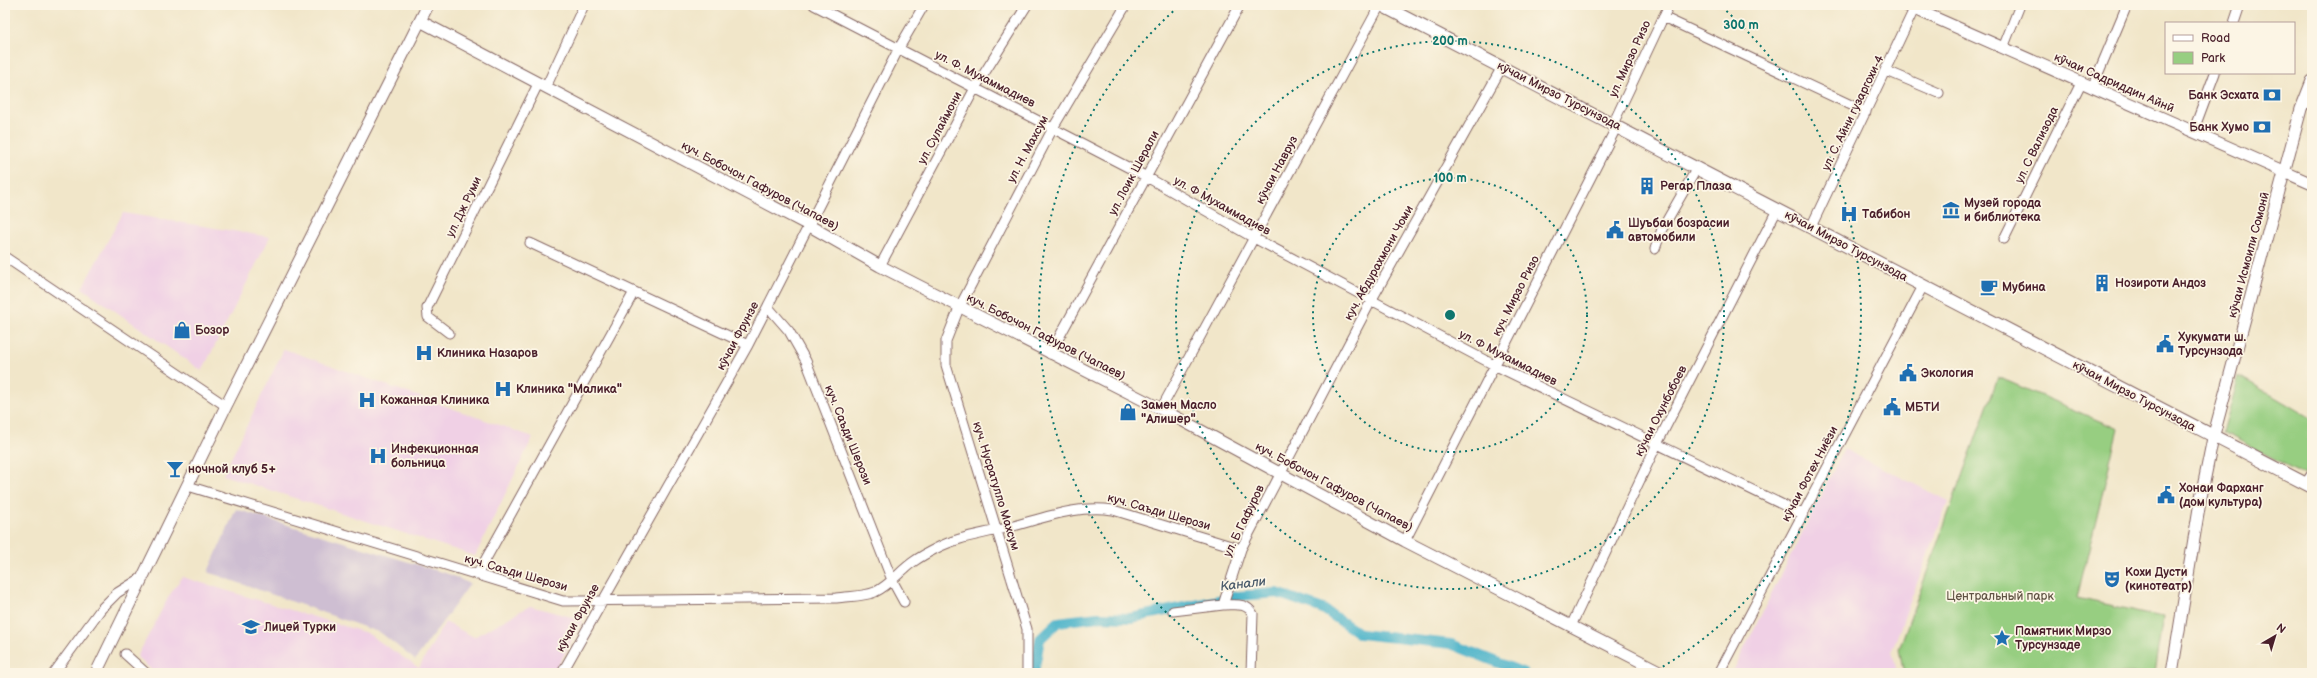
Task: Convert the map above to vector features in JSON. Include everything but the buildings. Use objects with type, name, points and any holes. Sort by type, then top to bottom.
[{"type":"main road","name":"кӯчаи Мирзо Турсунзода","points":[[1380,5],[1615,125],[2214,438],[2310,482]]},
{"type":"street","points":[[96,673],[226,406],[428,5]]},
{"type":"street","name":"ул. Дж Руми","points":[[450,333],[428,317],[427,308],[584,5]]},
{"type":"street","name":"ул. Ф. Мухаммадиев","points":[[814,5],[1146,176]]},
{"type":"street","name":"кӯчаи Фрунзе","points":[[562,673],[748,344],[899,48],[924,5]]},
{"type":"street","name":"ул. Сулаймони","points":[[880,266],[975,88],[1027,5]]},
{"type":"street","name":"ул. Н. Махсум","points":[[959,308],[1053,128],[1126,5]]},
{"type":"street","name":"ул. Лоик Шерали","points":[[1050,354],[1240,5]]},
{"type":"street","name":"кӯчаи Навруз","points":[[1161,409],[1380,5]]},
{"type":"street","name":"ул. Мирзо Ризо","points":[[1615,125],[1669,5]]},
{"type":"street","points":[[2003,48],[2020,5]]},
{"type":"street","points":[[2092,88],[2127,5]]},
{"type":"street","points":[[2234,22],[2240,5]]},
{"type":"street","name":"кӯчаи Садриддин Айнӣ","points":[[1912,6],[2092,88],[2312,184]]},
{"type":"street","name":"ул. С. Айни гузаргохи-4","points":[[1811,227],[1887,71],[1912,6]]},
{"type":"street","points":[[1663,17],[1866,112]]},
{"type":"street","name":"куч. Бобочон Гафуров (Чапаев)","points":[[420,21],[808,225],[880,266],[959,308],[1161,409],[1404,541],[1663,673]]},
{"type":"street","name":"куч. Абдурахмони Чоми","points":[[1282,474],[1371,301],[1502,67]]},
{"type":"street","points":[[1887,71],[1939,93]]},
{"type":"street","points":[[2193,132],[2215,74]]},
{"type":"street","name":"кӯчаи Исмоили Сомонӣ","points":[[2172,673],[2200,502],[2214,438],[2301,109],[2312,82]]},
{"type":"street","name":"ул. С Вализода","points":[[2004,239],[2081,83]]},
{"type":"street","name":"куч. Мирзо Ризо","points":[[1404,541],[1615,125]]},
{"type":"street","points":[[1655,249],[1662,229],[1697,168]]},
{"type":"street","name":"ул. Ф Мухаммадиев","points":[[1146,176],[1254,238],[1494,365],[1802,514]]},
{"type":"street","name":"кӯчаи Охунбобоев","points":[[1571,626],[1657,444],[1777,210]]},
{"type":"street","points":[[530,243],[748,344]]},
{"type":"street","points":[[5,257],[226,406]]},
{"type":"street","name":"кӯчаи Фотех Ниёзи","points":[[1719,673],[1923,286]]},
{"type":"street","points":[[477,575],[634,292]]},
{"type":"street","name":"куч. Саъди Шерози","points":[[768,307],[789,331],[806,361],[892,580]]},
{"type":"street","name":"куч. Нусратулло Махсум","points":[[959,308],[946,341],[946,365],[998,530],[1026,629],[1027,673]]},
{"type":"street","name":"ул. Б Гафуров","points":[[1223,606],[1242,549],[1282,474]]},
{"type":"street","name":"куч. Саъди Шерози","points":[[188,486],[563,601],[601,602],[836,598],[874,592],[892,580],[913,562],[938,547],[965,536],[998,530],[1072,509],[1096,507],[1113,510],[1242,549]]},
{"type":"street","points":[[54,673],[101,609],[117,593],[143,577]]},
{"type":"street","points":[[892,580],[904,602]]},
{"type":"street","points":[[1173,611],[1243,605],[1250,609],[1253,614],[1251,673]]},
{"type":"street","points":[[125,654],[146,673]]},
{"type":"shaded area","name":"Бозор","points":[[123,213],[270,237],[202,371],[82,288]]},
{"type":"shaded area","name":"Инфекционная больница","points":[[284,349],[533,437],[475,556],[223,475]]},
{"type":"shaded area","points":[[1844,449],[1948,501],[1892,650],[1897,673],[1732,673]]},
{"type":"shaded area","points":[[236,509],[451,575],[470,584],[415,660],[381,633],[208,572]]},
{"type":"shaded area","name":"Лицей Турки","points":[[182,577],[367,633],[419,668],[445,622],[474,637],[530,606],[583,620],[554,673],[155,673],[137,657],[169,596]]},
{"type":"green space","points":[[2239,376],[2312,419],[2312,464],[2305,475],[2223,432]]},
{"type":"green space","name":"Центральный парк","points":[[1998,377],[2118,429],[2077,598],[2163,617],[2154,673],[1904,673],[1899,649]]},
{"type":"waterway","name":"Канали","points":[[1034,673],[1040,639],[1058,622],[1098,617],[1131,618],[1238,596],[1277,593],[1323,609],[1360,634],[1451,644],[1524,673]]},
{"type":"place","name":"Банк Эсхата","points":[[2272,95]]},
{"type":"place","name":"Банк Хумо","points":[[2262,127]]},
{"type":"place","name":"Регар Плаза","points":[[1647,186]]},
{"type":"place","name":"Музей города и библиотека","points":[[1951,210]]},
{"type":"place","name":"Табибон","points":[[1849,214]]},
{"type":"place","name":"Шуъбаи бозрасии автомобили","points":[[1615,230]]},
{"type":"place","name":"Нозироти Андоз","points":[[2102,283]]},
{"type":"place","name":"Мубина","points":[[1989,287]]},
{"type":"place","name":"Бозор","points":[[182,330]]},
{"type":"place","name":"Хукумати ш. Турсунзода","points":[[2165,344]]},
{"type":"place","name":"Клиника Назаров","points":[[424,353]]},
{"type":"place","name":"Экология","points":[[1908,373]]},
{"type":"place","name":"Клиника \"Малика\"","points":[[503,389]]},
{"type":"place","name":"Кожанная Клиника","points":[[367,400]]},
{"type":"place","name":"МБТИ","points":[[1892,407]]},
{"type":"place","name":"Замен Масло \"Алишер\"","points":[[1128,412]]},
{"type":"place","name":"Инфекционная больница","points":[[378,456]]},
{"type":"place","name":"ночной клуб 5+","points":[[175,469]]},
{"type":"place","name":"Хонаи Фарханг (дом культура)","points":[[2166,495]]},
{"type":"place","name":"Кохи Дусти (кинотеатр)","points":[[2112,579]]},
{"type":"place","name":"Лицей Турки","points":[[251,627]]},
{"type":"place","name":"Памятник Мирзо Турсунзаде","points":[[2002,638]]}]
